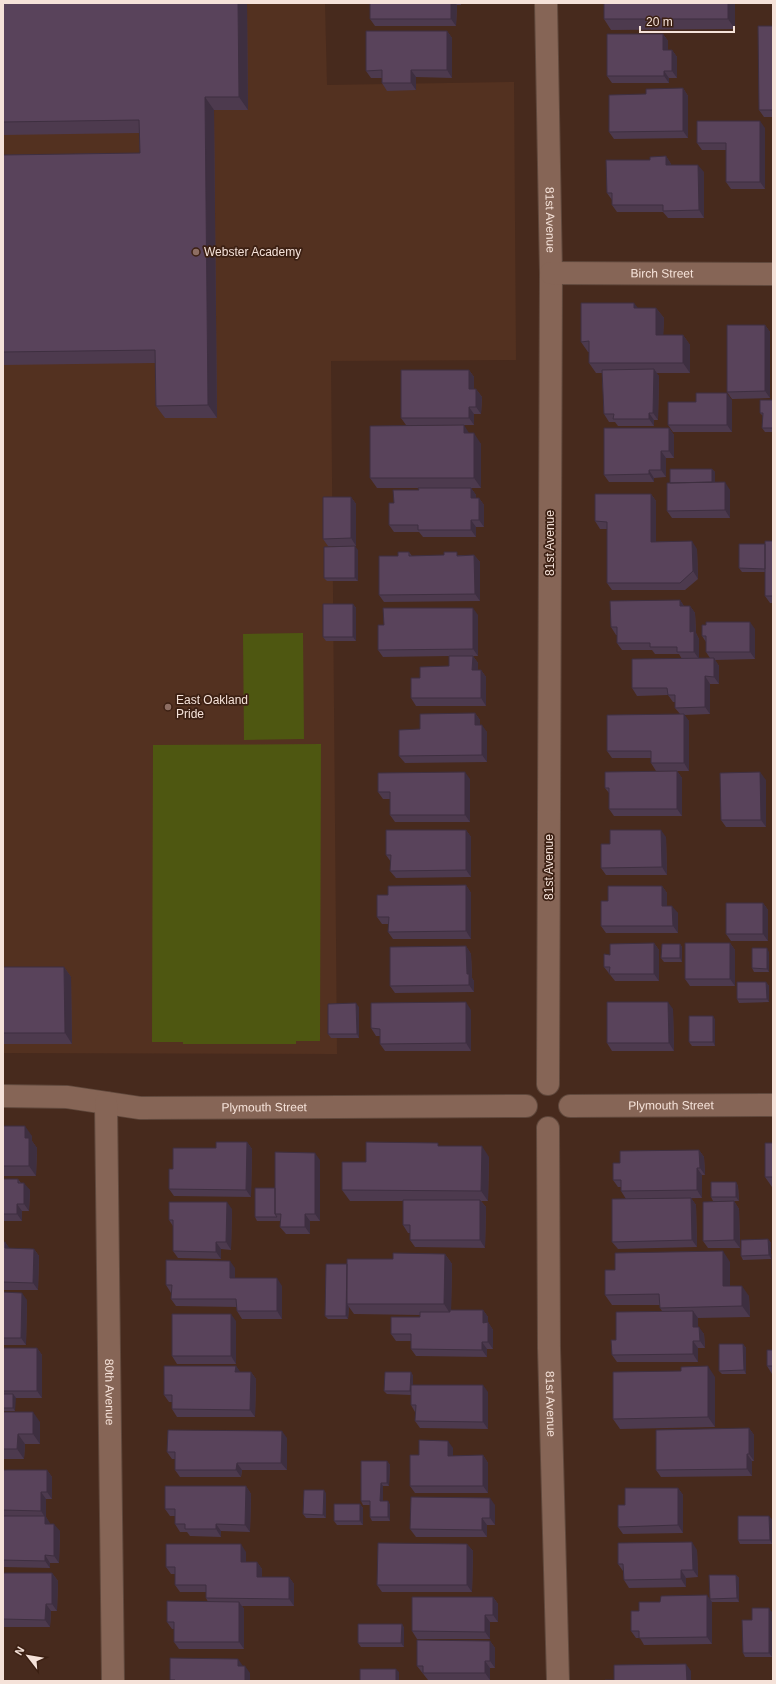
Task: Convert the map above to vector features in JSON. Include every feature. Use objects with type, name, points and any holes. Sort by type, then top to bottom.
[{"type":"street","name":"81st Avenue","points":[[546,3],[551,272],[548,1084]]},
{"type":"street","name":"Birch Street","points":[[551,272],[773,274]]},
{"type":"street","points":[[548,1084],[564,1090],[570,1106],[568,1114],[563,1121],[556,1126],[548,1128],[533,1122],[528,1115],[526,1106],[532,1090],[539,1085],[548,1084]]},
{"type":"street","name":"Plymouth Street","points":[[3,1096],[67,1097],[140,1108],[526,1106]]},
{"type":"street","name":"80th Avenue","points":[[106,1103],[113,1681]]},
{"type":"street","name":"Plymouth Street","points":[[570,1106],[773,1106]]},
{"type":"street","name":"81st Avenue","points":[[548,1128],[549,1348],[558,1681]]},
{"type":"shaded area","name":"East Oakland Pride","points":[[3,3],[325,3],[327,85],[514,82],[516,360],[331,361],[337,1054],[3,1053]]},
{"type":"green space","points":[[303,633],[304,739],[244,740],[243,634]]},
{"type":"green space","points":[[321,744],[320,1041],[296,1041],[296,1044],[183,1044],[183,1042],[152,1042],[153,745]]},
{"type":"building","points":[[3,3],[238,3],[239,97],[205,97],[208,405],[156,406],[155,350],[3,352],[3,155],[140,153],[139,120],[3,122]]},
{"type":"building","points":[[370,3],[451,3],[451,19],[370,19]]},
{"type":"building","points":[[604,3],[728,3],[728,19],[604,19]]},
{"type":"building","points":[[758,26],[773,26],[773,110],[759,110]]},
{"type":"building","points":[[366,31],[447,31],[447,70],[411,70],[411,83],[382,83],[382,70],[366,71]]},
{"type":"building","points":[[607,34],[663,34],[663,50],[672,50],[672,71],[664,71],[664,76],[607,76]]},
{"type":"building","points":[[683,88],[683,131],[609,132],[609,95],[646,94],[646,89]]},
{"type":"building","points":[[697,121],[760,121],[760,182],[726,182],[726,143],[697,143]]},
{"type":"building","points":[[666,156],[666,165],[698,165],[699,210],[663,211],[663,205],[612,205],[612,193],[607,193],[606,160],[650,160],[650,157]]},
{"type":"building","points":[[581,303],[634,303],[634,308],[656,308],[656,335],[683,335],[683,363],[589,363],[589,341],[581,342]]},
{"type":"building","points":[[727,325],[765,325],[765,391],[727,392]]},
{"type":"building","points":[[654,369],[653,413],[649,413],[649,419],[613,419],[614,414],[604,414],[602,370]]},
{"type":"building","points":[[401,370],[469,370],[469,389],[476,389],[476,407],[469,407],[469,418],[401,418]]},
{"type":"building","points":[[696,393],[727,393],[727,425],[668,425],[668,402],[696,402]]},
{"type":"building","points":[[760,400],[773,400],[773,428],[762,428],[763,413],[760,413]]},
{"type":"building","points":[[464,425],[464,433],[474,433],[474,478],[370,478],[370,426]]},
{"type":"building","points":[[604,428],[669,428],[669,451],[661,451],[661,470],[649,470],[649,474],[604,475]]},
{"type":"building","points":[[670,469],[712,469],[712,482],[670,483]]},
{"type":"building","points":[[725,482],[725,510],[667,511],[667,483]]},
{"type":"building","points":[[418,488],[471,488],[471,498],[479,498],[479,520],[471,520],[471,530],[418,530],[418,525],[389,525],[389,503],[394,503],[393,490],[419,490]]},
{"type":"building","points":[[595,494],[651,494],[651,542],[692,541],[693,571],[680,583],[607,583],[607,522],[595,521]]},
{"type":"building","points":[[323,497],[351,497],[351,538],[323,539]]},
{"type":"building","points":[[765,541],[773,541],[773,596],[765,596]]},
{"type":"building","points":[[739,544],[765,544],[765,569],[739,568]]},
{"type":"building","points":[[355,546],[355,578],[324,578],[324,547]]},
{"type":"building","points":[[398,552],[409,552],[409,556],[444,555],[444,552],[457,552],[457,556],[474,555],[475,594],[379,595],[379,556],[398,556]]},
{"type":"building","points":[[680,600],[680,606],[690,606],[690,632],[694,631],[694,652],[677,652],[677,647],[650,647],[650,643],[617,643],[617,627],[611,627],[610,601]]},
{"type":"building","points":[[323,604],[353,604],[353,637],[323,637]]},
{"type":"building","points":[[383,608],[473,608],[473,649],[378,650],[378,625],[384,625]]},
{"type":"building","points":[[706,622],[750,622],[750,652],[706,652],[706,636],[702,636],[702,625],[706,625]]},
{"type":"building","points":[[449,656],[473,656],[472,670],[481,670],[481,698],[411,698],[411,678],[420,678],[420,667],[449,666]]},
{"type":"building","points":[[714,658],[714,677],[705,676],[705,707],[675,708],[675,695],[668,695],[667,688],[632,688],[632,659]]},
{"type":"building","points":[[475,713],[475,725],[482,725],[482,755],[399,756],[399,730],[420,729],[420,714]]},
{"type":"building","points":[[684,714],[684,763],[651,763],[651,751],[607,751],[607,715]]},
{"type":"building","points":[[677,771],[677,809],[609,809],[609,788],[605,788],[605,772]]},
{"type":"building","points":[[465,772],[465,815],[390,815],[390,792],[378,792],[378,773]]},
{"type":"building","points":[[760,772],[761,820],[721,820],[720,773]]},
{"type":"building","points":[[386,830],[466,830],[466,870],[390,871],[391,855],[386,855]]},
{"type":"building","points":[[610,830],[661,830],[662,867],[601,868],[601,844],[610,844]]},
{"type":"building","points":[[466,885],[466,931],[388,932],[389,917],[377,917],[377,895],[388,895],[388,886]]},
{"type":"building","points":[[608,886],[662,886],[662,906],[672,906],[673,926],[601,926],[601,901],[608,901]]},
{"type":"building","points":[[726,903],[763,903],[763,934],[726,934]]},
{"type":"building","points":[[654,943],[654,974],[609,974],[610,967],[604,967],[604,954],[610,955],[610,944]]},
{"type":"building","points":[[685,943],[730,943],[730,979],[685,979]]},
{"type":"building","points":[[662,944],[680,944],[680,958],[661,958]]},
{"type":"building","points":[[466,946],[469,985],[390,986],[390,947]]},
{"type":"building","points":[[752,948],[767,948],[767,969],[752,968]]},
{"type":"building","points":[[3,967],[64,967],[65,1033],[3,1033]]},
{"type":"building","points":[[737,982],[766,982],[767,999],[737,999]]},
{"type":"building","points":[[466,1002],[466,1043],[380,1044],[380,1029],[371,1028],[371,1003]]},
{"type":"building","points":[[607,1002],[668,1002],[669,1043],[607,1043]]},
{"type":"building","points":[[356,1003],[357,1034],[328,1034],[328,1004]]},
{"type":"building","points":[[689,1016],[713,1016],[713,1042],[689,1042]]},
{"type":"building","points":[[3,1126],[25,1126],[25,1138],[29,1138],[29,1166],[3,1166]]},
{"type":"building","points":[[216,1142],[247,1142],[246,1190],[169,1189],[169,1169],[173,1169],[173,1148],[216,1148]]},
{"type":"building","points":[[366,1142],[438,1143],[438,1146],[482,1146],[481,1191],[342,1190],[342,1162],[366,1162]]},
{"type":"building","points":[[765,1143],[773,1143],[773,1177],[765,1177]]},
{"type":"building","points":[[699,1150],[700,1168],[697,1168],[697,1190],[621,1191],[621,1180],[613,1180],[613,1163],[620,1163],[620,1151]]},
{"type":"building","points":[[275,1152],[315,1153],[315,1214],[305,1214],[305,1227],[280,1227],[281,1214],[275,1214]]},
{"type":"building","points":[[3,1179],[18,1179],[18,1183],[24,1183],[24,1204],[17,1204],[17,1214],[3,1214]]},
{"type":"building","points":[[711,1182],[736,1182],[736,1197],[711,1197]]},
{"type":"building","points":[[255,1188],[275,1188],[275,1214],[277,1217],[255,1217]]},
{"type":"building","points":[[691,1198],[692,1240],[612,1242],[612,1199]]},
{"type":"building","points":[[403,1200],[480,1200],[480,1240],[410,1240],[410,1225],[403,1225]]},
{"type":"building","points":[[734,1201],[734,1240],[703,1241],[703,1202]]},
{"type":"building","points":[[169,1202],[227,1202],[226,1242],[216,1242],[216,1252],[173,1251],[173,1220],[169,1220]]},
{"type":"building","points":[[768,1239],[769,1255],[741,1256],[741,1240]]},
{"type":"building","points":[[3,1242],[5,1242],[5,1248],[34,1249],[33,1283],[3,1282]]},
{"type":"building","points":[[723,1251],[723,1286],[742,1286],[742,1306],[660,1308],[659,1294],[605,1295],[605,1270],[615,1270],[615,1253]]},
{"type":"building","points":[[393,1253],[445,1254],[444,1304],[347,1304],[347,1259],[393,1259]]},
{"type":"building","points":[[772,1254],[773,1254],[773,1307]]},
{"type":"building","points":[[166,1260],[230,1261],[230,1278],[277,1278],[277,1311],[237,1311],[236,1299],[171,1299],[172,1285],[166,1285]]},
{"type":"building","points":[[326,1264],[347,1264],[346,1316],[325,1316]]},
{"type":"building","points":[[3,1292],[22,1293],[21,1338],[3,1338]]},
{"type":"building","points":[[450,1310],[483,1310],[483,1323],[488,1322],[488,1342],[482,1342],[482,1350],[411,1349],[411,1334],[391,1334],[391,1317],[420,1317],[420,1312],[450,1312]]},
{"type":"building","points":[[693,1311],[693,1327],[699,1327],[700,1341],[693,1341],[693,1354],[612,1355],[611,1340],[616,1340],[616,1312]]},
{"type":"building","points":[[172,1314],[231,1314],[231,1356],[172,1356]]},
{"type":"building","points":[[719,1344],[743,1344],[744,1370],[719,1371]]},
{"type":"building","points":[[3,1348],[37,1348],[37,1391],[3,1391]]},
{"type":"building","points":[[767,1350],[773,1350],[773,1366],[767,1366]]},
{"type":"building","points":[[164,1366],[236,1366],[235,1372],[251,1372],[250,1410],[172,1409],[172,1395],[164,1395]]},
{"type":"building","points":[[708,1366],[708,1417],[613,1419],[613,1372],[681,1371],[681,1367]]},
{"type":"building","points":[[385,1372],[411,1372],[410,1391],[384,1391]]},
{"type":"building","points":[[411,1385],[483,1385],[483,1422],[415,1421],[416,1405],[411,1405]]},
{"type":"building","points":[[3,1394],[13,1394],[13,1408],[3,1408]]},
{"type":"building","points":[[3,1412],[33,1412],[33,1434],[18,1434],[17,1449],[3,1449]]},
{"type":"building","points":[[749,1428],[749,1454],[747,1454],[747,1469],[656,1470],[656,1430]]},
{"type":"building","points":[[168,1430],[282,1431],[281,1463],[237,1463],[236,1470],[175,1470],[175,1452],[167,1452]]},
{"type":"building","points":[[419,1440],[448,1441],[448,1456],[483,1455],[483,1486],[410,1486],[410,1455],[419,1455]]},
{"type":"building","points":[[361,1461],[387,1461],[387,1483],[381,1483],[380,1501],[388,1501],[388,1517],[370,1517],[370,1501],[361,1501]]},
{"type":"building","points":[[3,1470],[47,1470],[47,1492],[41,1492],[41,1511],[3,1510]]},
{"type":"building","points":[[165,1486],[246,1486],[245,1525],[216,1524],[216,1529],[185,1529],[185,1524],[175,1524],[175,1509],[165,1509]]},
{"type":"building","points":[[625,1488],[678,1488],[678,1525],[618,1527],[618,1505],[625,1505]]},
{"type":"building","points":[[304,1490],[324,1490],[323,1515],[303,1514]]},
{"type":"building","points":[[411,1497],[490,1498],[490,1518],[482,1518],[482,1530],[410,1529]]},
{"type":"building","points":[[334,1504],[360,1504],[360,1521],[334,1521]]},
{"type":"building","points":[[3,1516],[45,1516],[45,1524],[54,1524],[54,1556],[45,1555],[45,1561],[3,1560]]},
{"type":"building","points":[[738,1516],[769,1516],[770,1540],[738,1540]]},
{"type":"building","points":[[692,1542],[693,1570],[681,1570],[681,1579],[624,1580],[623,1564],[618,1564],[618,1543]]},
{"type":"building","points":[[378,1543],[467,1544],[467,1585],[377,1585]]},
{"type":"building","points":[[166,1544],[241,1544],[241,1562],[257,1562],[257,1577],[289,1577],[289,1599],[206,1598],[206,1585],[175,1585],[175,1567],[166,1567]]},
{"type":"building","points":[[3,1573],[52,1573],[52,1604],[46,1604],[45,1620],[3,1619]]},
{"type":"building","points":[[709,1575],[736,1575],[737,1598],[710,1599]]},
{"type":"building","points":[[707,1595],[707,1637],[639,1638],[639,1631],[631,1631],[631,1611],[639,1611],[639,1602],[660,1602],[661,1596]]},
{"type":"building","points":[[412,1597],[493,1597],[493,1615],[485,1615],[485,1632],[412,1631]]},
{"type":"building","points":[[167,1601],[239,1602],[239,1642],[174,1642],[174,1622],[167,1622]]},
{"type":"building","points":[[752,1608],[769,1608],[769,1653],[743,1653],[742,1620],[752,1620]]},
{"type":"building","points":[[358,1624],[402,1624],[401,1643],[358,1643]]},
{"type":"building","points":[[417,1640],[490,1641],[490,1661],[485,1661],[485,1673],[423,1673],[423,1666],[417,1666]]},
{"type":"building","points":[[170,1658],[238,1659],[238,1666],[245,1666],[245,1681],[170,1680]]},
{"type":"building","points":[[686,1664],[687,1681],[605,1681],[614,1680],[614,1665]]},
{"type":"building","points":[[360,1669],[396,1669],[396,1681],[360,1681]]},
{"type":"place","name":"Webster Academy","points":[[196,252]]},
{"type":"place","name":"East Oakland Pride","points":[[168,707]]}]
